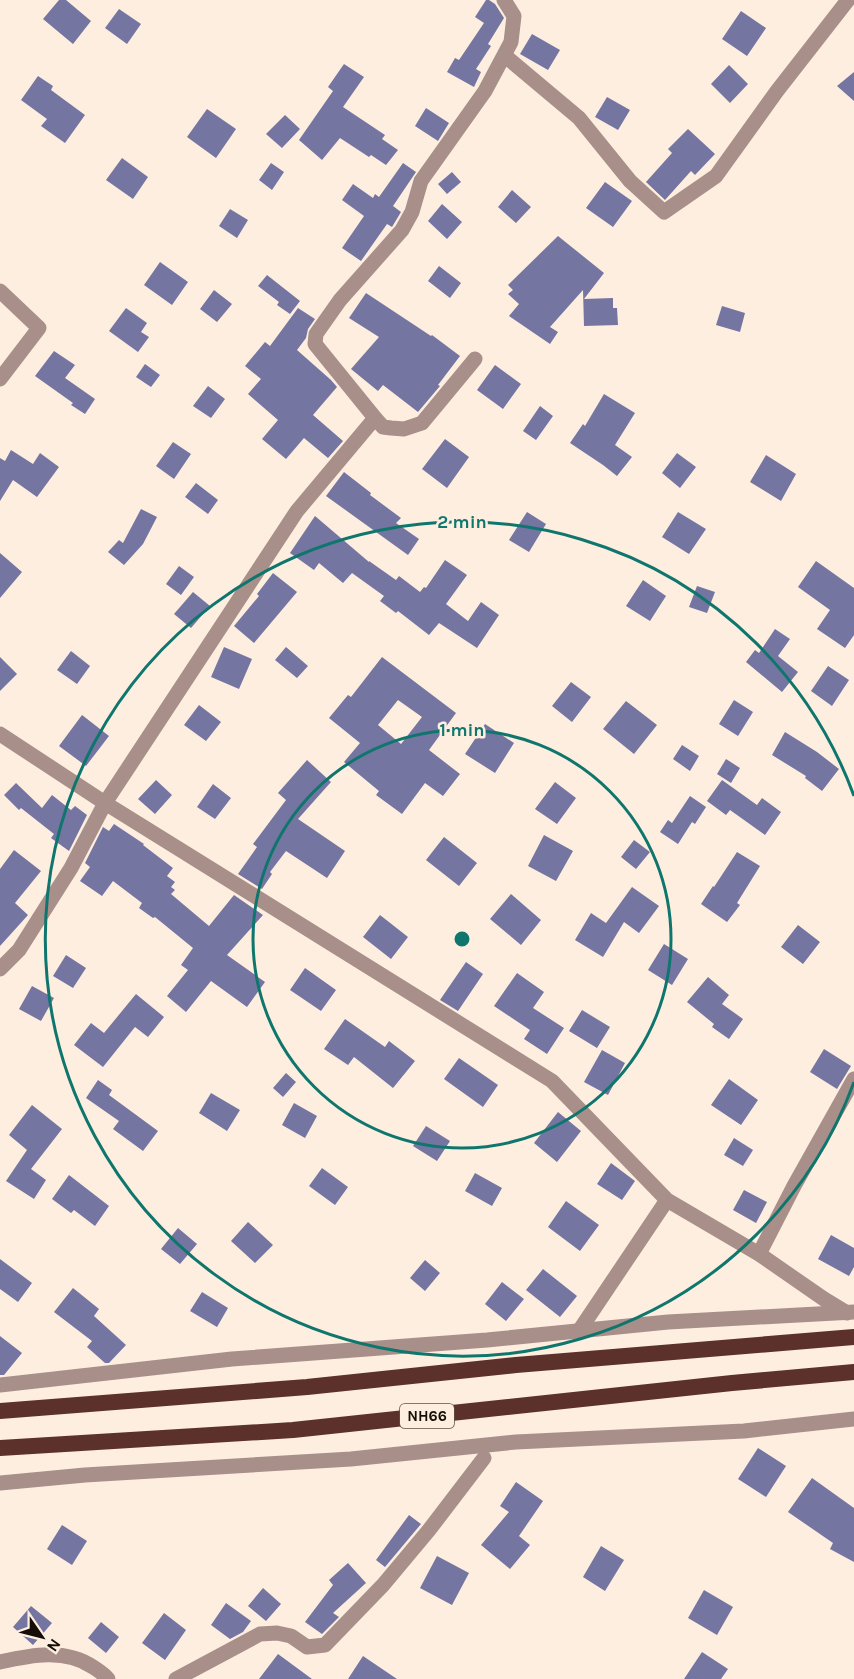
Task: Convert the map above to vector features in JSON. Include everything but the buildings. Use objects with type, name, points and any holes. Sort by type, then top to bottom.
[{"type":"highway","points":[[0,1411],[307,1387],[516,1365],[854,1336]]},
{"type":"highway","name":"NH66","points":[[0,1448],[293,1430],[854,1372]]},
{"type":"street","points":[[475,359],[422,423],[404,429],[390,428],[383,427],[315,344],[316,334],[340,300],[402,230],[412,213],[421,181],[485,91],[511,42],[514,16],[504,0]]},
{"type":"street","points":[[504,55],[579,118],[630,181],[664,212],[716,176],[777,91],[848,0]]},
{"type":"street","points":[[0,291],[39,328],[0,379]]},
{"type":"street","points":[[0,969],[19,950],[65,877],[105,803],[297,511],[375,418]]},
{"type":"street","points":[[0,735],[105,803],[552,1081],[667,1200],[759,1254],[824,1299],[850,1312]]},
{"type":"street","points":[[759,1254],[854,1079]]},
{"type":"street","points":[[579,1331],[667,1200]]},
{"type":"street","points":[[0,1385],[232,1359],[487,1340],[668,1322],[850,1312]]},
{"type":"street","points":[[0,1483],[85,1475],[351,1459],[516,1442],[744,1431],[854,1419]]},
{"type":"street","points":[[177,1679],[260,1634],[277,1633],[291,1636],[307,1647],[325,1644],[383,1585],[484,1458]]},
{"type":"street","points":[[0,1662],[31,1655],[64,1655],[83,1660],[108,1679]]}]
